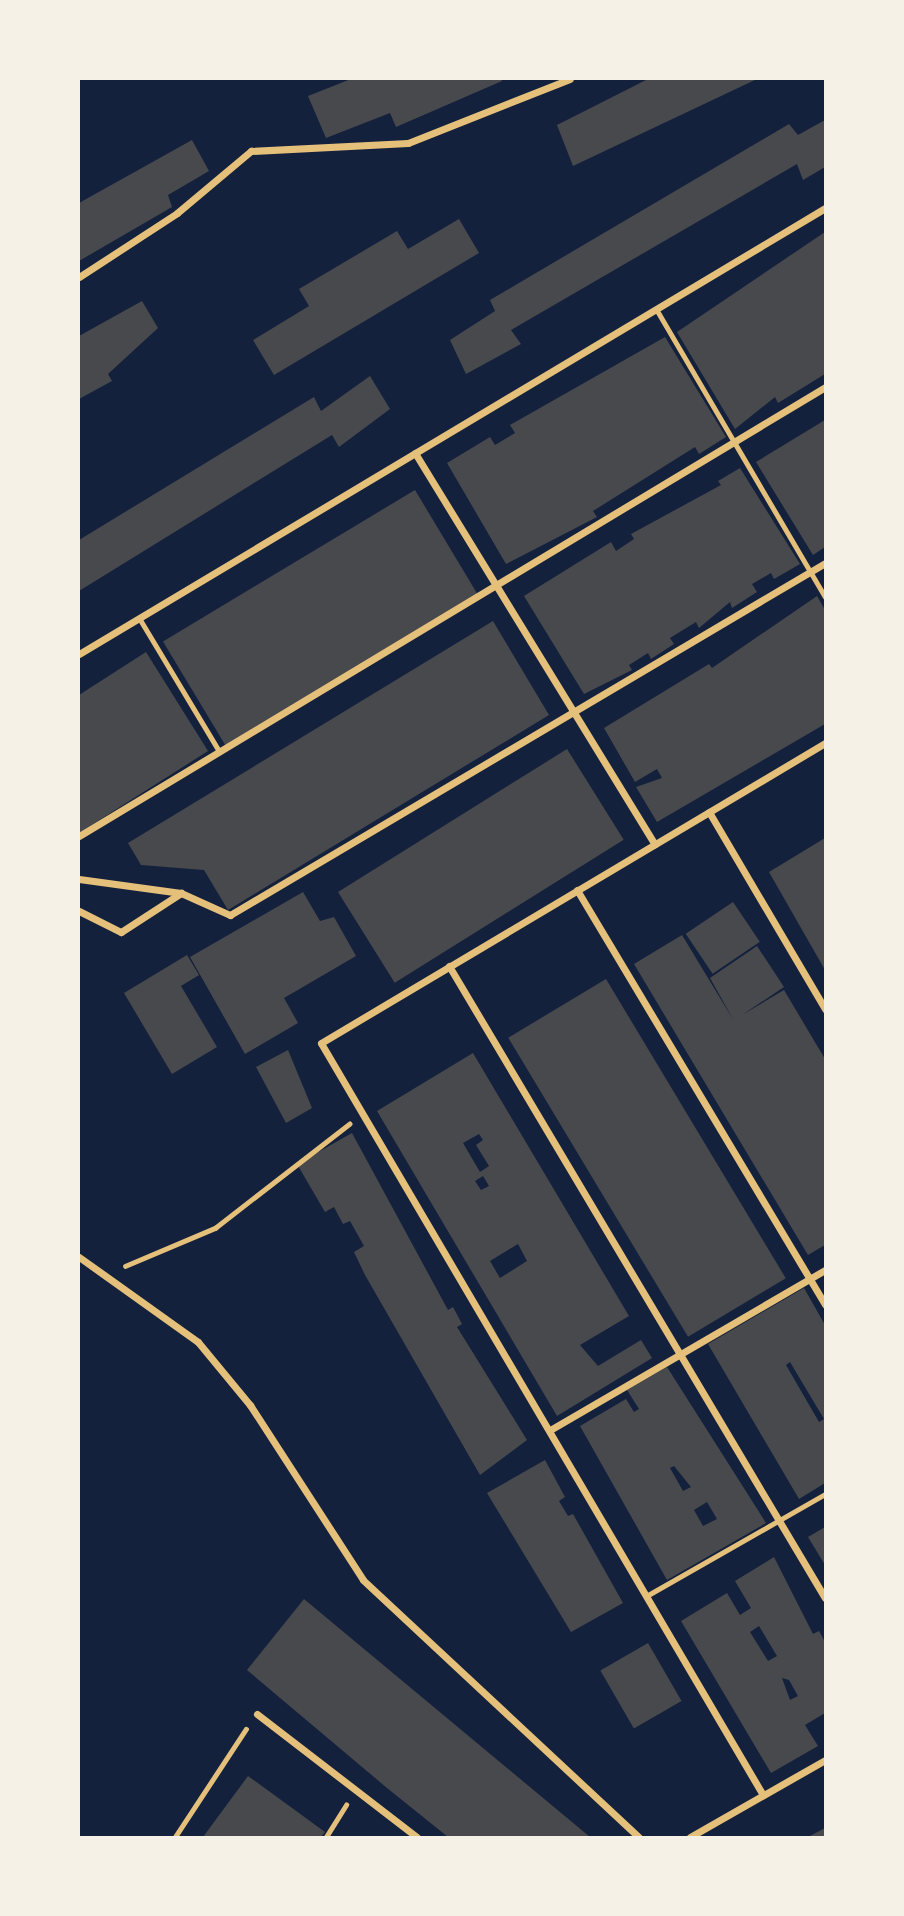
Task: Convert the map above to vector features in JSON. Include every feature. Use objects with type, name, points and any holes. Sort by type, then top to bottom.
[{"type":"street","points":[[79,277],[177,213],[251,150],[408,142],[570,79]]},
{"type":"street","points":[[79,654],[825,208]]},
{"type":"street","points":[[79,836],[825,387]]},
{"type":"street","points":[[415,453],[655,844]]},
{"type":"street","points":[[79,879],[181,893],[230,915],[825,563]]},
{"type":"street","points":[[763,1795],[550,1430],[359,1116],[321,1043],[825,743]]},
{"type":"street","points":[[709,812],[825,1009]]},
{"type":"street","points":[[577,890],[825,1305]]},
{"type":"street","points":[[79,911],[121,932],[181,893]]},
{"type":"street","points":[[449,966],[825,1598]]},
{"type":"street","points":[[79,1257],[97,1275],[198,1342],[250,1405],[363,1580],[639,1837]]},
{"type":"street","points":[[550,1430],[678,1351],[825,1270]]},
{"type":"street","points":[[257,1714],[418,1837]]},
{"type":"street","points":[[690,1837],[825,1760]]},
{"type":"lane","points":[[656,309],[736,441],[825,597]]},
{"type":"lane","points":[[139,618],[219,751]]},
{"type":"lane","points":[[648,1595],[825,1494]]},
{"type":"path","points":[[97,1275],[160,1255],[215,1228],[359,1116]]},
{"type":"path","points":[[174,1837],[257,1714]]},
{"type":"path","points":[[326,1837],[356,1790]]},
{"type":"building","points":[[351,79],[502,81],[396,127],[390,113],[326,138],[308,96]]},
{"type":"building","points":[[648,79],[757,79],[573,166],[557,125]]},
{"type":"building","points":[[825,120],[825,167],[803,180],[797,164],[511,330],[521,344],[466,374],[450,340],[495,311],[490,300],[789,124],[798,135]]},
{"type":"building","points":[[192,140],[209,171],[168,195],[172,207],[79,261],[79,203]]},
{"type":"building","points":[[459,219],[479,253],[274,375],[253,340],[309,306],[299,289],[397,231],[408,249]]},
{"type":"building","points":[[825,232],[825,374],[778,403],[775,397],[735,429],[677,332]]},
{"type":"building","points":[[142,301],[158,328],[108,374],[112,381],[79,399],[79,336]]},
{"type":"building","points":[[665,337],[726,437],[699,454],[695,447],[593,511],[597,517],[506,564],[447,463],[490,437],[495,445],[515,433],[510,425]]},
{"type":"building","points":[[370,376],[390,409],[339,447],[332,435],[79,591],[79,540],[314,397],[321,411]]},
{"type":"building","points":[[825,420],[825,547],[813,555],[756,462]]},
{"type":"building","points":[[740,468],[800,564],[774,579],[771,573],[752,584],[757,592],[732,608],[730,602],[699,628],[696,622],[670,638],[674,644],[651,659],[648,653],[629,665],[632,670],[584,694],[524,596],[611,542],[616,551],[634,539],[631,534],[721,485],[718,481]]},
{"type":"building","points":[[415,490],[479,597],[227,749],[163,641]]},
{"type":"building","points":[[817,596],[825,610],[825,724],[657,822],[636,787],[662,778],[657,769],[635,782],[604,728],[709,664],[712,668]]},
{"type":"building","points":[[493,621],[549,715],[228,910],[204,870],[141,865],[128,843]]},
{"type":"building","points":[[146,652],[208,751],[79,833],[79,695]]},
{"type":"building","points":[[567,749],[624,840],[395,983],[338,892]]},
{"type":"building","points":[[825,838],[825,970],[769,872]]},
{"type":"building","points":[[303,892],[320,921],[334,917],[356,956],[284,998],[298,1023],[245,1054],[190,957]]},
{"type":"building","points":[[733,902],[760,942],[713,974],[686,934]]},
{"type":"building","points":[[682,935],[734,1021],[710,978],[757,946],[784,987],[742,1015],[784,990],[825,1059],[825,1245],[808,1255],[634,964]]},
{"type":"building","points":[[187,955],[199,975],[181,986],[217,1047],[172,1074],[124,993]]},
{"type":"building","points":[[606,979],[786,1278],[688,1337],[508,1038]]},
{"type":"building","points":[[288,1050],[312,1108],[286,1123],[256,1067]]},
{"type":"building","points":[[473,1053],[629,1316],[580,1345],[598,1366],[641,1340],[652,1358],[557,1416],[377,1111]],"holes":[[[479,1134],[483,1140],[476,1145],[489,1166],[480,1172],[463,1143]],[[483,1176],[489,1186],[481,1190],[475,1181]],[[518,1244],[527,1261],[500,1278],[490,1261]]]},
{"type":"building","points":[[352,1133],[448,1310],[453,1307],[462,1324],[457,1327],[527,1440],[480,1475],[365,1275],[354,1252],[364,1246],[350,1221],[343,1224],[334,1207],[325,1212],[297,1164]]},
{"type":"building","points":[[804,1288],[825,1325],[825,1483],[799,1499],[708,1344]],"holes":[[[790,1362],[824,1419],[819,1422],[786,1365]]]},
{"type":"building","points":[[667,1367],[766,1523],[667,1580],[580,1426],[626,1399],[634,1412],[639,1409],[627,1390]],"holes":[[[674,1466],[691,1487],[683,1491],[670,1468]],[[707,1502],[717,1519],[703,1526],[694,1510]]]},
{"type":"building","points":[[545,1460],[565,1497],[559,1501],[568,1516],[573,1514],[623,1603],[571,1632],[487,1493]]},
{"type":"building","points":[[825,1527],[825,1565],[808,1537]]},
{"type":"building","points":[[774,1557],[813,1634],[819,1631],[825,1642],[825,1713],[805,1725],[818,1746],[771,1773],[681,1621],[727,1593],[740,1615],[751,1608],[735,1581]],"holes":[[[759,1626],[777,1656],[768,1661],[750,1632]],[[782,1678],[789,1680],[798,1696],[790,1700]]]},
{"type":"building","points":[[304,1599],[590,1837],[448,1837],[387,1788],[247,1670]]},
{"type":"building","points":[[648,1643],[682,1701],[634,1729],[600,1670]]},
{"type":"building","points":[[248,1776],[325,1832],[321,1837],[203,1837]]},
{"type":"building","points":[[825,1828],[825,1837],[808,1837]]}]
